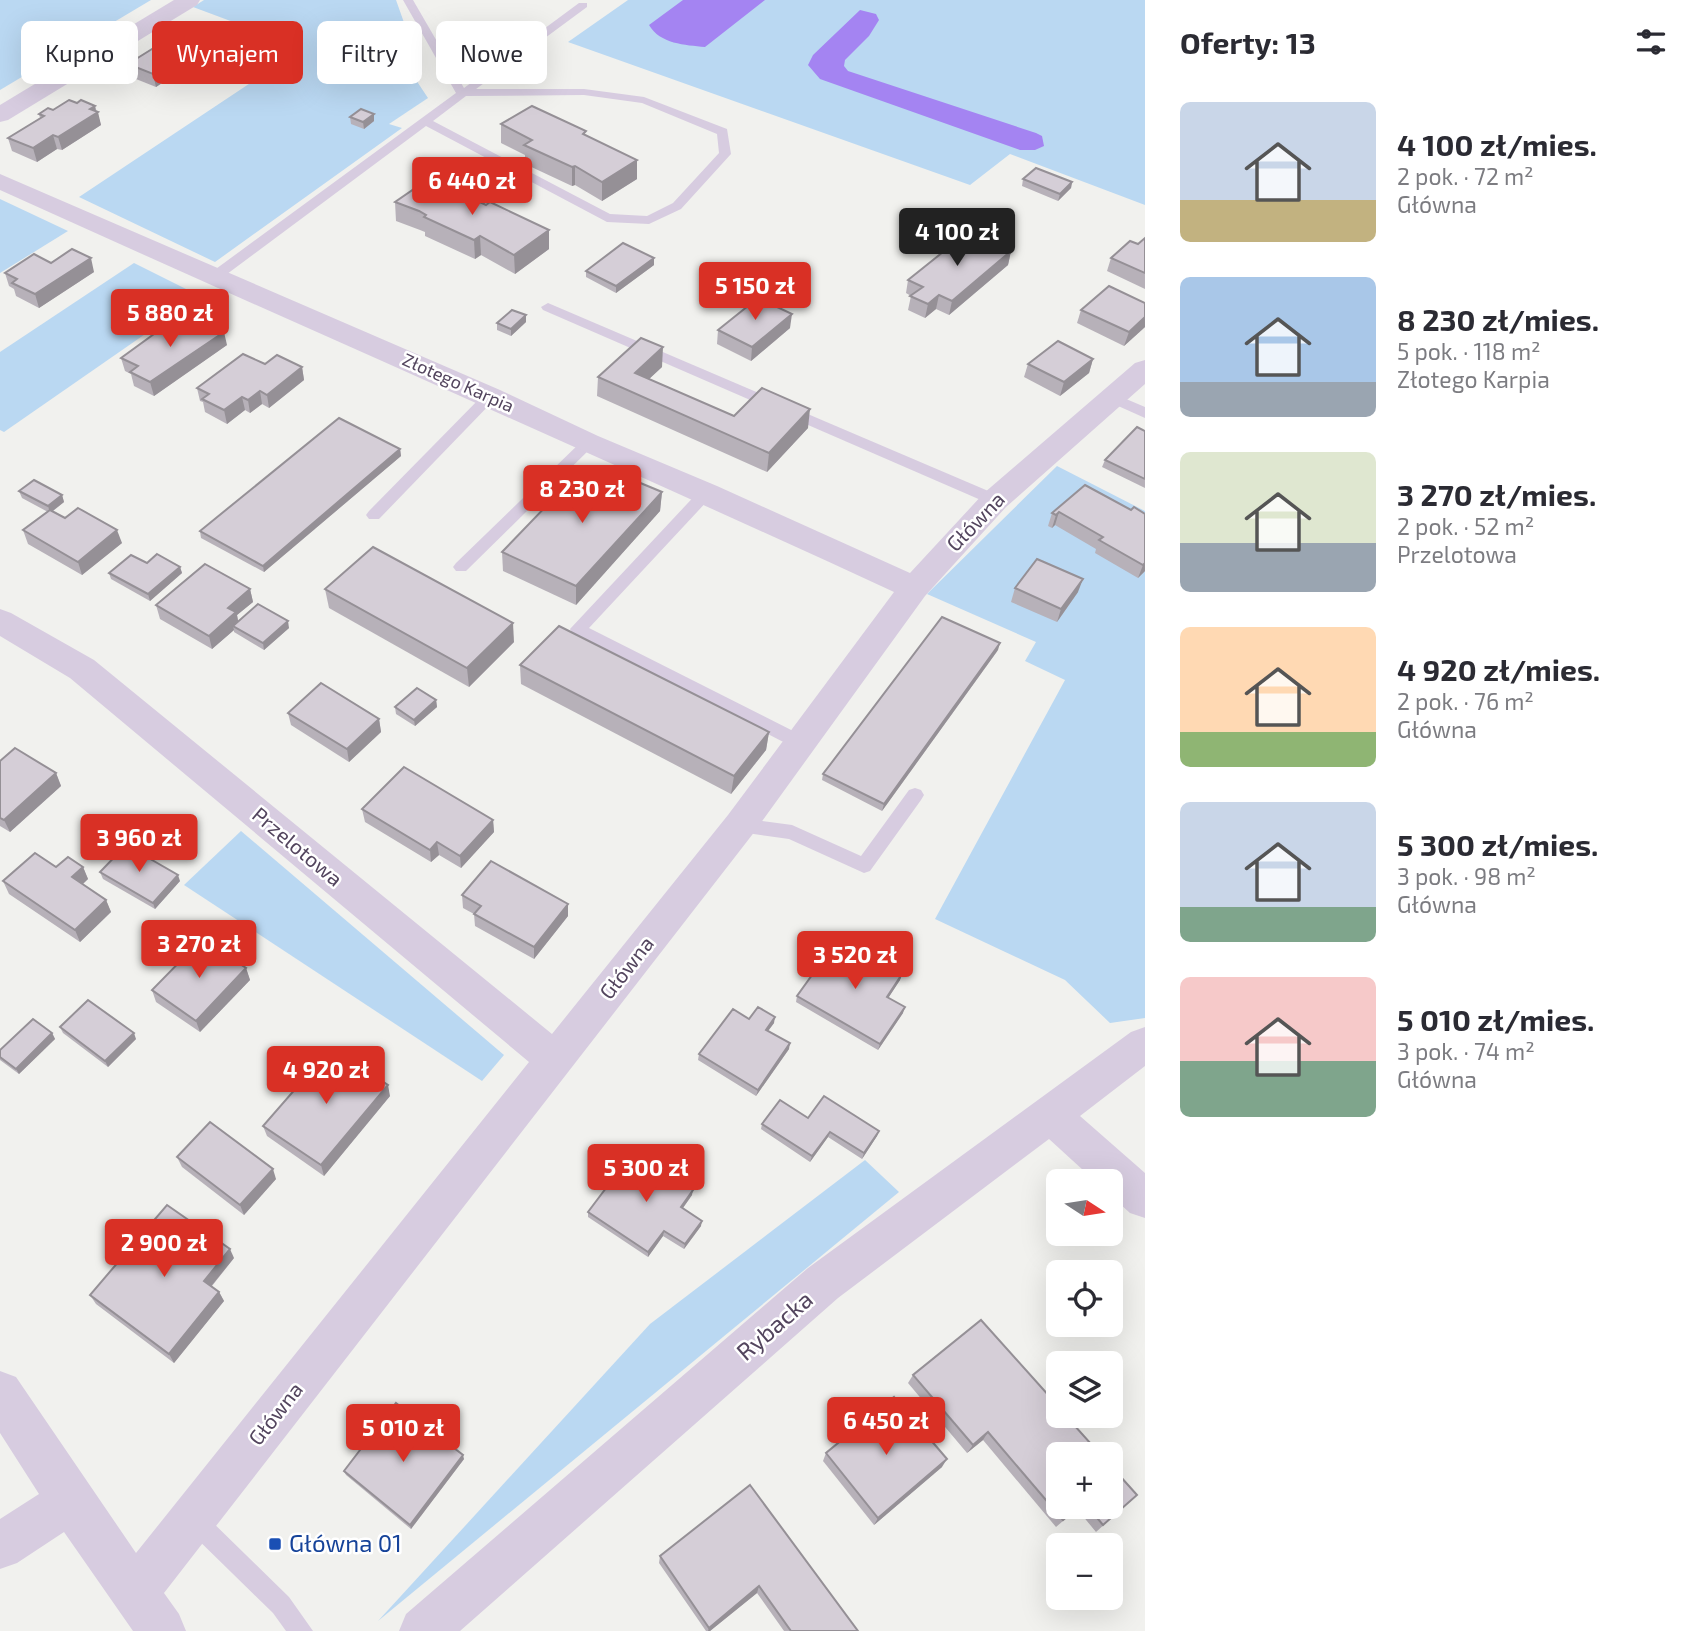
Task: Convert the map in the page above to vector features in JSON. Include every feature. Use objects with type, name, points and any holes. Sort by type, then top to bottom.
[{"type":"street","points":[[0,115],[189,0]]},
{"type":"street","name":"Złotego Karpia","points":[[0,181],[214,278],[491,396],[588,443],[706,493],[914,588]]},
{"type":"street","name":"Główna","points":[[134,1593],[740,825],[914,588],[995,500],[1145,369]]},
{"type":"street","name":"Przelotowa","points":[[0,621],[82,669],[554,1059]]},
{"type":"street","name":"Rybacka","points":[[424,1631],[823,1283],[1145,1044]]},
{"type":"street","points":[[1049,1114],[1145,1199]]},
{"type":"street","points":[[0,1393],[70,1501],[162,1631]]},
{"type":"street","points":[[0,1546],[70,1501]]},
{"type":"lane","points":[[408,0],[461,93]]},
{"type":"lane","points":[[214,278],[583,5]]},
{"type":"lane","points":[[425,121],[607,218],[649,220],[677,206],[725,154],[723,132],[644,100],[584,92],[461,93]]},
{"type":"lane","points":[[548,307],[995,500]]},
{"type":"lane","points":[[374,516],[491,396]]},
{"type":"lane","points":[[1112,398],[1145,413]]},
{"type":"lane","points":[[461,567],[588,443]]},
{"type":"lane","points":[[706,493],[578,629],[801,743]]},
{"type":"lane","points":[[740,825],[792,832],[864,866],[915,795]]},
{"type":"lane","points":[[193,1519],[281,1605],[301,1631]]},
{"type":"shaded area","points":[[0,0],[151,0],[116,21],[21,21],[21,77],[0,90]]},
{"type":"shaded area","points":[[204,0],[396,0],[403,21],[317,21],[317,84],[419,84],[428,98],[389,124],[402,128],[215,262],[79,197],[249,84],[303,84],[303,21],[231,21],[193,7]]},
{"type":"shaded area","points":[[628,0],[1145,0],[1145,205],[1010,154],[970,185],[568,42]]},
{"type":"shaded area","points":[[683,0],[765,0],[705,47],[666,40],[649,25]]},
{"type":"shaded area","points":[[860,10],[876,14],[879,20],[869,36],[845,60],[844,66],[848,71],[1036,133],[1042,136],[1044,146],[1035,150],[1020,150],[820,79],[808,65],[813,55]]},
{"type":"shaded area","points":[[0,199],[68,231],[0,273]]},
{"type":"shaded area","points":[[134,263],[200,296],[4,432],[0,430],[0,352]]},
{"type":"shaded area","points":[[1057,466],[1145,511],[1145,1018],[1110,1023],[1065,980],[935,919],[1065,680],[1025,661],[1036,642],[927,594]]},
{"type":"shaded area","points":[[241,831],[504,1055],[482,1081],[184,885]]},
{"type":"shaded area","points":[[865,1160],[899,1192],[378,1621],[650,1324]]},
{"type":"building","points":[[152,49],[152,74],[138,68],[138,58]]},
{"type":"building","points":[[69,100],[77,103],[81,100],[95,106],[90,109],[98,112],[58,137],[53,135],[33,148],[8,138],[44,116],[39,114],[48,108],[53,110]]},
{"type":"building","points":[[532,106],[586,131],[583,134],[637,160],[602,182],[575,166],[524,145],[532,140],[501,124]]},
{"type":"building","points":[[361,109],[374,114],[363,122],[350,117]]},
{"type":"building","points":[[1036,168],[1072,182],[1060,194],[1023,179]]},
{"type":"building","points":[[430,178],[486,205],[490,202],[549,230],[514,255],[480,236],[474,240],[424,217],[426,215],[419,211],[395,202]]},
{"type":"building","points":[[968,232],[1011,251],[952,301],[939,295],[928,304],[910,296],[923,287],[908,280]]},
{"type":"building","points":[[1145,238],[1145,273],[1111,258],[1130,241],[1138,244]]},
{"type":"building","points":[[623,243],[654,258],[616,286],[586,271]]},
{"type":"building","points":[[72,249],[91,258],[35,294],[12,283],[17,279],[5,273],[34,254],[51,263]]},
{"type":"building","points":[[1109,286],[1145,303],[1145,317],[1129,332],[1081,310]]},
{"type":"building","points":[[758,298],[792,314],[752,347],[718,330]]},
{"type":"building","points":[[512,310],[526,315],[511,329],[497,323]]},
{"type":"building","points":[[196,318],[224,332],[150,382],[130,372],[138,366],[121,358],[161,329],[172,335]]},
{"type":"building","points":[[641,338],[663,347],[635,373],[734,416],[762,388],[810,409],[769,453],[598,377]]},
{"type":"building","points":[[1058,341],[1093,359],[1064,382],[1028,364]]},
{"type":"building","points":[[243,354],[265,364],[277,355],[302,367],[267,395],[260,391],[248,400],[242,397],[224,410],[202,399],[209,394],[197,388]]},
{"type":"building","points":[[339,418],[400,449],[263,566],[200,531]]},
{"type":"building","points":[[1137,427],[1145,431],[1145,479],[1105,460]]},
{"type":"building","points":[[580,471],[605,482],[614,472],[662,492],[576,586],[502,552]]},
{"type":"building","points":[[34,480],[62,495],[48,506],[19,491]]},
{"type":"building","points":[[1085,485],[1131,510],[1134,507],[1145,514],[1143,565],[1099,540],[1103,537],[1059,512],[1056,515],[1052,513]]},
{"type":"building","points":[[78,508],[117,530],[78,562],[23,530],[50,510],[65,518]]},
{"type":"building","points":[[373,547],[513,623],[467,668],[325,589]]},
{"type":"building","points":[[157,554],[180,567],[148,594],[109,573],[131,555],[147,563]]},
{"type":"building","points":[[1037,559],[1083,579],[1061,609],[1015,588]]},
{"type":"building","points":[[205,564],[250,589],[228,608],[236,612],[209,636],[156,605]]},
{"type":"building","points":[[258,604],[288,621],[263,643],[233,626]]},
{"type":"building","points":[[942,617],[1000,643],[884,804],[823,774]]},
{"type":"building","points":[[559,626],[769,732],[734,776],[520,665]]},
{"type":"building","points":[[321,683],[379,719],[347,749],[288,713]]},
{"type":"building","points":[[417,688],[436,700],[414,720],[395,707]]},
{"type":"building","points":[[15,748],[56,773],[4,820],[0,818],[0,761]]},
{"type":"building","points":[[404,767],[493,820],[460,856],[437,842],[430,850],[362,809]]},
{"type":"building","points":[[126,845],[178,875],[153,903],[100,872]]},
{"type":"building","points":[[35,853],[56,867],[68,857],[83,867],[72,877],[106,900],[75,930],[3,881]]},
{"type":"building","points":[[491,861],[568,904],[534,947],[474,914],[481,906],[462,895]]},
{"type":"building","points":[[202,939],[246,968],[196,1021],[152,990]]},
{"type":"building","points":[[838,939],[902,974],[887,997],[905,1007],[880,1044],[797,996]]},
{"type":"building","points":[[88,1000],[134,1033],[105,1061],[60,1027]]},
{"type":"building","points":[[758,1007],[775,1017],[766,1030],[790,1043],[758,1090],[699,1054],[733,1009],[749,1019]]},
{"type":"building","points":[[33,1019],[52,1033],[16,1069],[0,1057],[0,1050]]},
{"type":"building","points":[[331,1048],[388,1085],[321,1165],[263,1126]]},
{"type":"building","points":[[824,1096],[879,1131],[864,1153],[830,1132],[812,1156],[762,1124],[780,1100],[808,1118]]},
{"type":"building","points":[[210,1122],[273,1169],[240,1205],[177,1157]]},
{"type":"building","points":[[634,1151],[693,1190],[681,1207],[702,1221],[685,1244],[664,1231],[648,1252],[588,1212]]},
{"type":"building","points":[[167,1205],[230,1249],[204,1281],[219,1292],[169,1354],[90,1295]]},
{"type":"building","points":[[981,1320],[1046,1392],[1046,1428],[1077,1428],[1089,1442],[1046,1442],[1046,1500],[988,1432],[973,1445],[913,1375]]},
{"type":"building","points":[[894,1397],[947,1459],[878,1518],[826,1453]]},
{"type":"building","points":[[396,1403],[463,1455],[410,1525],[344,1471]]},
{"type":"building","points":[[1123,1479],[1137,1495],[1123,1507]]},
{"type":"building","points":[[750,1485],[858,1631],[791,1631],[759,1586],[709,1628],[660,1556]]},
{"type":"building","points":[[1098,1519],[1110,1519],[1103,1525]]},
{"type":"place","name":"Główna 01","points":[[275,1544]]}]
